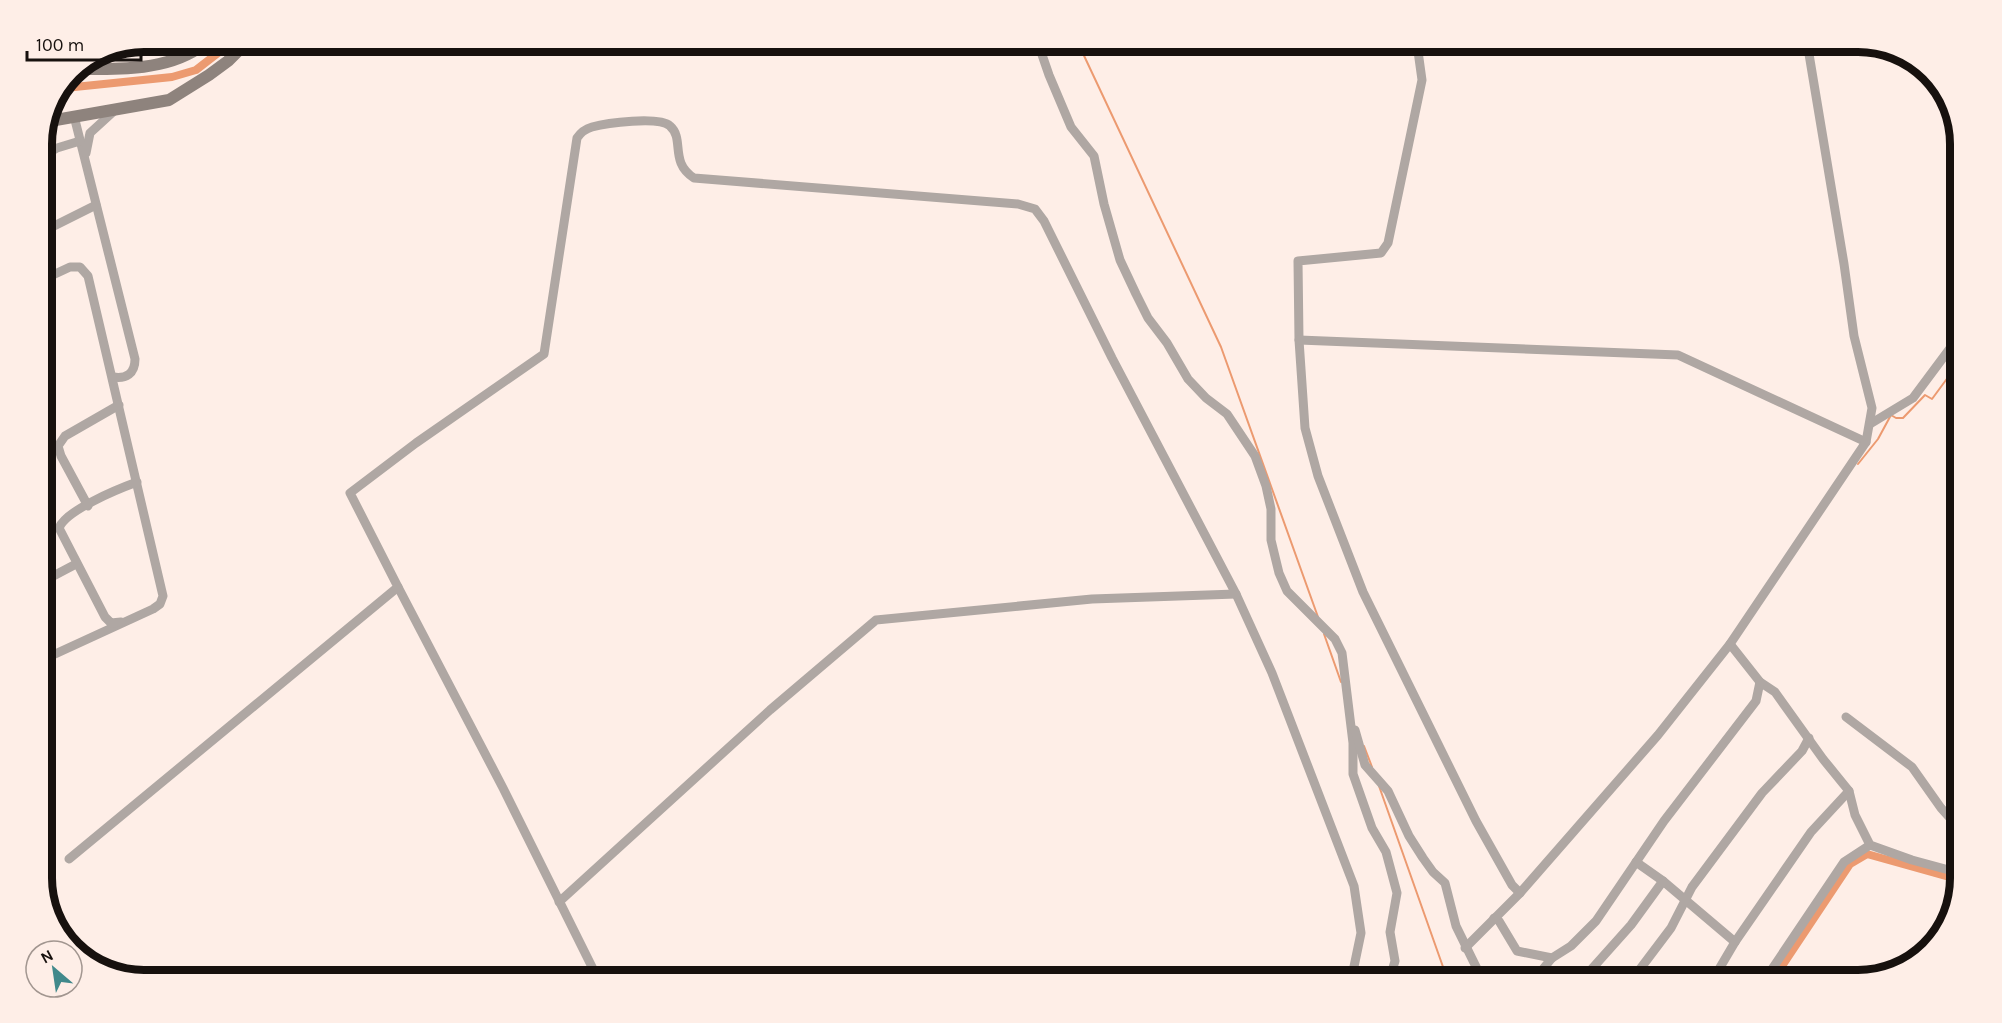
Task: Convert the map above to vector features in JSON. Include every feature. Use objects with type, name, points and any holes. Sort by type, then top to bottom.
[{"type":"street","points":[[94,68],[150,67],[192,52]]},
{"type":"street","points":[[56,120],[169,100],[209,75],[237,52]]},
{"type":"street","points":[[1042,52],[1071,127],[1094,156],[1104,204],[1120,260],[1148,318],[1167,343],[1188,379],[1206,398],[1227,414],[1254,456],[1266,486],[1271,509],[1271,540],[1287,591],[1335,639],[1342,653],[1353,743],[1353,774],[1372,828],[1386,852],[1397,893],[1390,932],[1395,961],[1392,970]]},
{"type":"street","points":[[1418,52],[1422,80],[1389,243],[1381,253],[1298,261],[1299,340],[1305,428],[1318,476],[1359,582],[1476,821],[1512,885],[1520,893]]},
{"type":"street","points":[[1465,948],[1520,893],[1658,735],[1730,644],[1866,442],[1872,408],[1854,336],[1809,52]]},
{"type":"street","points":[[87,167],[86,148],[90,133],[115,111]]},
{"type":"street","points":[[74,116],[135,360],[135,366],[130,375],[122,379],[113,377]]},
{"type":"street","points":[[593,970],[503,788],[350,493],[416,443],[544,354],[578,138],[582,131],[592,127],[650,120],[670,125],[684,172],[694,178],[1018,204],[1035,209],[1044,221],[1112,358],[1236,594],[1272,673],[1354,886],[1360,933],[1353,970]]},
{"type":"street","points":[[53,150],[80,141]]},
{"type":"street","points":[[53,226],[96,205]]},
{"type":"street","points":[[53,275],[70,267],[80,267],[88,276],[163,596],[160,604],[153,609],[53,655]]},
{"type":"street","points":[[1299,340],[1678,355],[1866,442]]},
{"type":"street","points":[[1870,424],[1913,398],[1949,349]]},
{"type":"street","points":[[88,506],[58,446],[65,436],[119,405]]},
{"type":"street","points":[[128,621],[111,623],[105,617],[59,528],[62,521],[137,482]]},
{"type":"street","points":[[53,576],[76,564]]},
{"type":"street","points":[[69,859],[398,587]]},
{"type":"street","points":[[559,902],[770,710],[876,620],[1092,600],[1236,594]]},
{"type":"street","points":[[101,633],[104,629],[105,617]]},
{"type":"street","points":[[1730,644],[1760,682],[1775,692],[1849,791],[1855,814],[1870,846],[1950,870]]},
{"type":"street","points":[[1542,970],[1552,958],[1571,946],[1596,921],[1664,821],[1756,700],[1760,682]]},
{"type":"street","points":[[1349,717],[1365,765],[1388,791],[1409,836],[1433,872],[1445,883],[1456,926],[1478,970]]},
{"type":"street","points":[[1846,717],[1912,767],[1950,818]]},
{"type":"street","points":[[1639,970],[1671,928],[1692,887],[1762,793],[1802,751],[1809,738]]},
{"type":"street","points":[[1718,970],[1735,942],[1811,832],[1849,791]]},
{"type":"street","points":[[1771,970],[1844,862],[1870,846]]},
{"type":"street","points":[[1636,862],[1663,880],[1735,942]]},
{"type":"street","points":[[1591,970],[1630,925],[1663,880]]},
{"type":"street","points":[[1494,918],[1499,921],[1517,951],[1552,958]]},
{"type":"waterway","points":[[72,87],[172,77],[196,70],[219,52]]},
{"type":"waterway","points":[[1082,52],[1221,347],[1318,617]]},
{"type":"waterway","points":[[1858,464],[1878,439],[1891,415],[1903,418],[1925,395],[1932,399],[1949,375]]},
{"type":"waterway","points":[[1324,634],[1341,682]]},
{"type":"waterway","points":[[1364,746],[1372,767]]},
{"type":"waterway","points":[[1379,786],[1444,970]]},
{"type":"waterway","points":[[1779,970],[1850,864],[1867,854],[1950,877]]}]
